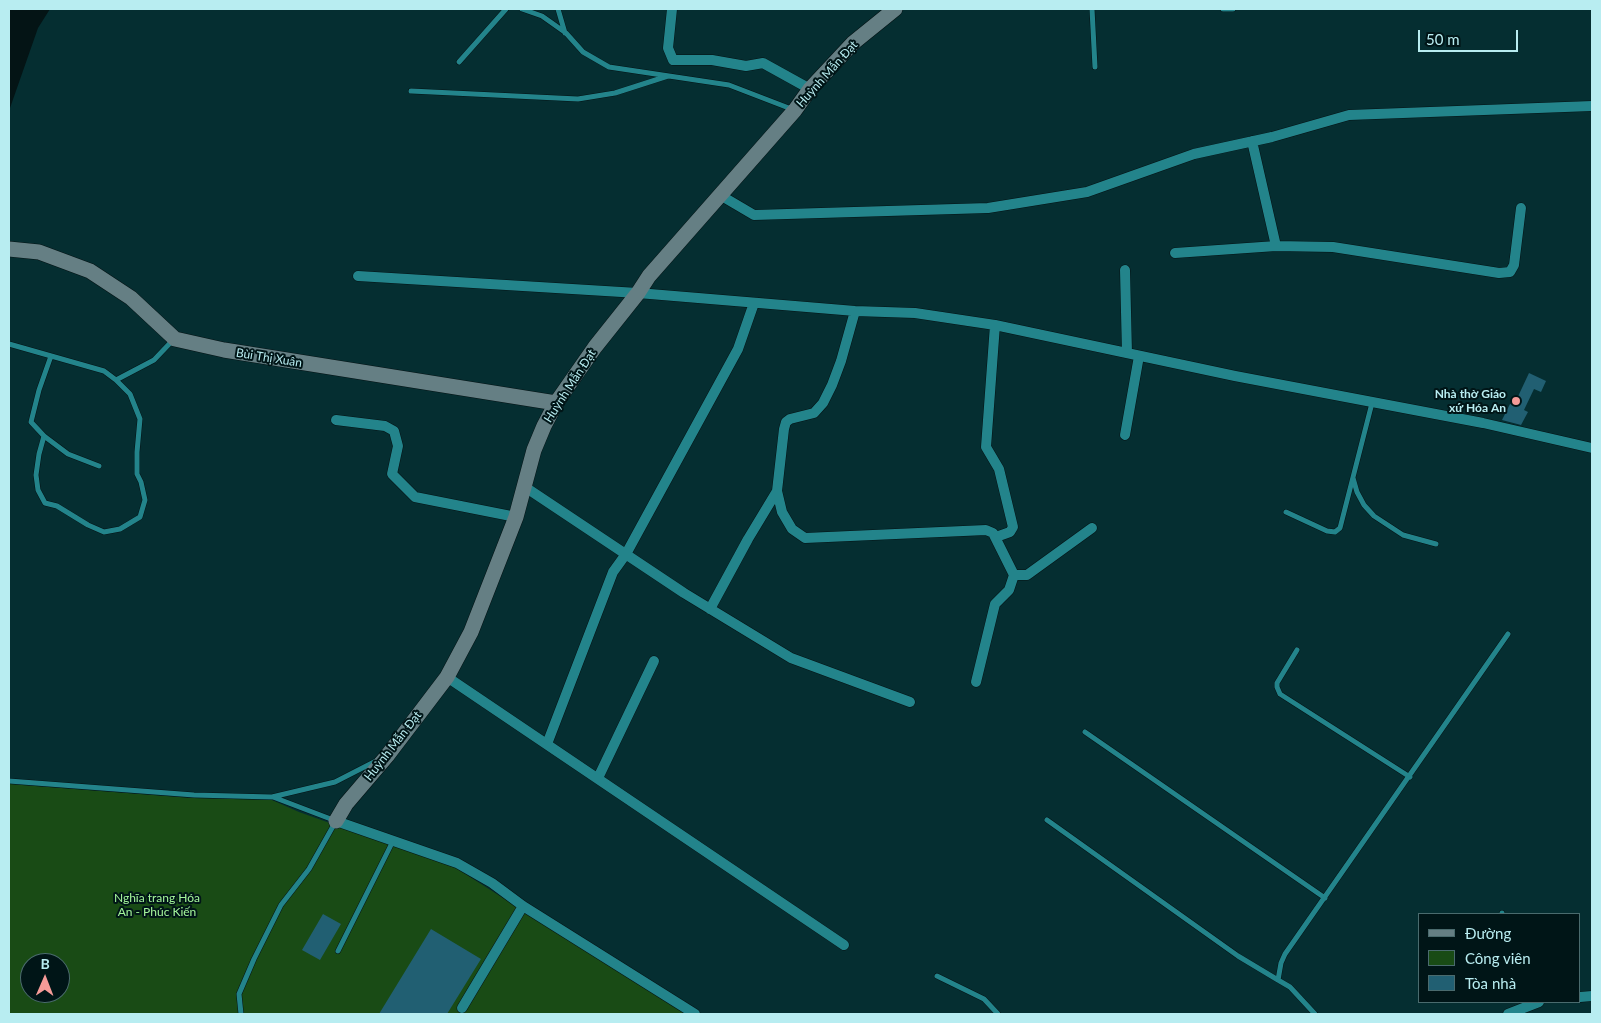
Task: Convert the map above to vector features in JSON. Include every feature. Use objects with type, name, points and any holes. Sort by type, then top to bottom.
[{"type":"main road","name":"Huỳnh Mẫn Đạt","points":[[336,821],[346,804],[387,756],[447,677],[471,632],[516,518],[534,450],[556,403],[595,347],[638,293],[649,276],[795,110],[810,89],[853,43],[895,9]]},
{"type":"main road","points":[[9,249],[40,252],[90,271],[131,298],[175,339]]},
{"type":"main road","name":"Bùi Thị Xuân","points":[[175,339],[224,350],[556,403]]},
{"type":"street","points":[[672,9],[668,48],[673,60],[712,60],[746,66],[763,63],[810,89]]},
{"type":"street","points":[[720,196],[754,215],[988,208],[1087,192],[1194,154],[1350,116],[1592,106]]},
{"type":"street","points":[[1252,141],[1276,246]]},
{"type":"street","points":[[1175,253],[1276,246],[1333,247],[1499,273],[1510,272],[1514,265],[1521,208]]},
{"type":"street","points":[[1125,270],[1127,353]]},
{"type":"street","points":[[358,276],[638,293],[855,311],[916,313],[995,325],[1235,376],[1482,423],[1591,446]]},
{"type":"street","points":[[547,744],[613,572],[626,554],[738,349],[754,303]]},
{"type":"street","points":[[855,311],[841,361],[823,403],[814,413],[790,419],[786,422],[777,491],[787,524],[805,538],[986,530],[994,533],[996,542],[1014,575],[1009,590],[996,604],[976,682]]},
{"type":"street","points":[[995,325],[986,447],[999,469],[1013,528],[1010,532],[996,537]]},
{"type":"street","points":[[1125,435],[1139,356]]},
{"type":"street","points":[[336,420],[385,426],[394,431],[398,446],[392,474],[416,497],[516,518]]},
{"type":"street","points":[[525,488],[791,658],[910,702]]},
{"type":"street","points":[[710,608],[777,491]]},
{"type":"street","points":[[1014,575],[1027,575],[1092,528]]},
{"type":"street","points":[[598,778],[654,661]]},
{"type":"street","points":[[447,677],[844,945]]},
{"type":"street","points":[[336,821],[456,863],[492,883],[523,906],[695,1014]]},
{"type":"street","points":[[462,1008],[523,906]]},
{"type":"street","points":[[1508,1014],[1529,1006]]},
{"type":"lane","points":[[459,62],[506,9]]},
{"type":"lane","points":[[522,9],[542,16],[566,33],[583,52],[609,67],[729,85],[795,110]]},
{"type":"lane","points":[[558,9],[566,33]]},
{"type":"lane","points":[[1092,9],[1095,67]]},
{"type":"lane","points":[[1223,9],[1233,9]]},
{"type":"lane","points":[[412,91],[578,99],[615,93],[669,76]]},
{"type":"lane","points":[[116,380],[154,360],[175,339]]},
{"type":"lane","points":[[9,344],[104,371],[130,394],[140,419],[137,474],[145,500],[140,517],[120,529],[104,532],[88,525],[58,506],[45,503],[38,490],[36,475],[44,436]]},
{"type":"lane","points":[[51,356],[39,390],[31,422],[44,436],[68,454],[99,466]]},
{"type":"lane","points":[[1286,512],[1327,531],[1335,532],[1340,528],[1372,402]]},
{"type":"lane","points":[[1353,477],[1357,492],[1364,505],[1374,516],[1403,535],[1436,544]]},
{"type":"lane","points":[[1278,980],[1281,963],[1285,954],[1508,634]]},
{"type":"lane","points":[[1297,650],[1277,683],[1280,694],[1410,777]]},
{"type":"lane","points":[[1085,732],[1325,898]]},
{"type":"lane","points":[[9,781],[194,795],[272,797],[335,782],[387,756]]},
{"type":"lane","points":[[240,1014],[239,994],[254,959],[281,906],[309,869],[336,821],[272,797]]},
{"type":"lane","points":[[1048,820],[1238,956],[1290,987],[1315,1014]]},
{"type":"lane","points":[[338,950],[393,841]]},
{"type":"lane","points":[[937,976],[984,999],[998,1014]]},
{"type":"green space","name":"Nghĩa trang Hóa An - Phúc Kiến","points":[[9,784],[191,798],[272,800],[299,812],[456,868],[685,1014],[9,1014]]},
{"type":"shaded area","points":[[9,9],[50,9],[38,28],[10,108],[9,108]]},
{"type":"building","points":[[1529,373],[1546,381],[1541,392],[1534,389],[1524,410],[1528,412],[1521,425],[1502,420],[1510,404],[1514,405]]},
{"type":"building","points":[[323,914],[341,924],[320,960],[302,950]]},
{"type":"building","points":[[431,929],[481,959],[447,1014],[379,1014]]},
{"type":"place","name":"Nhà thờ Giáo xứ Hóa An","points":[[1516,401]]}]
